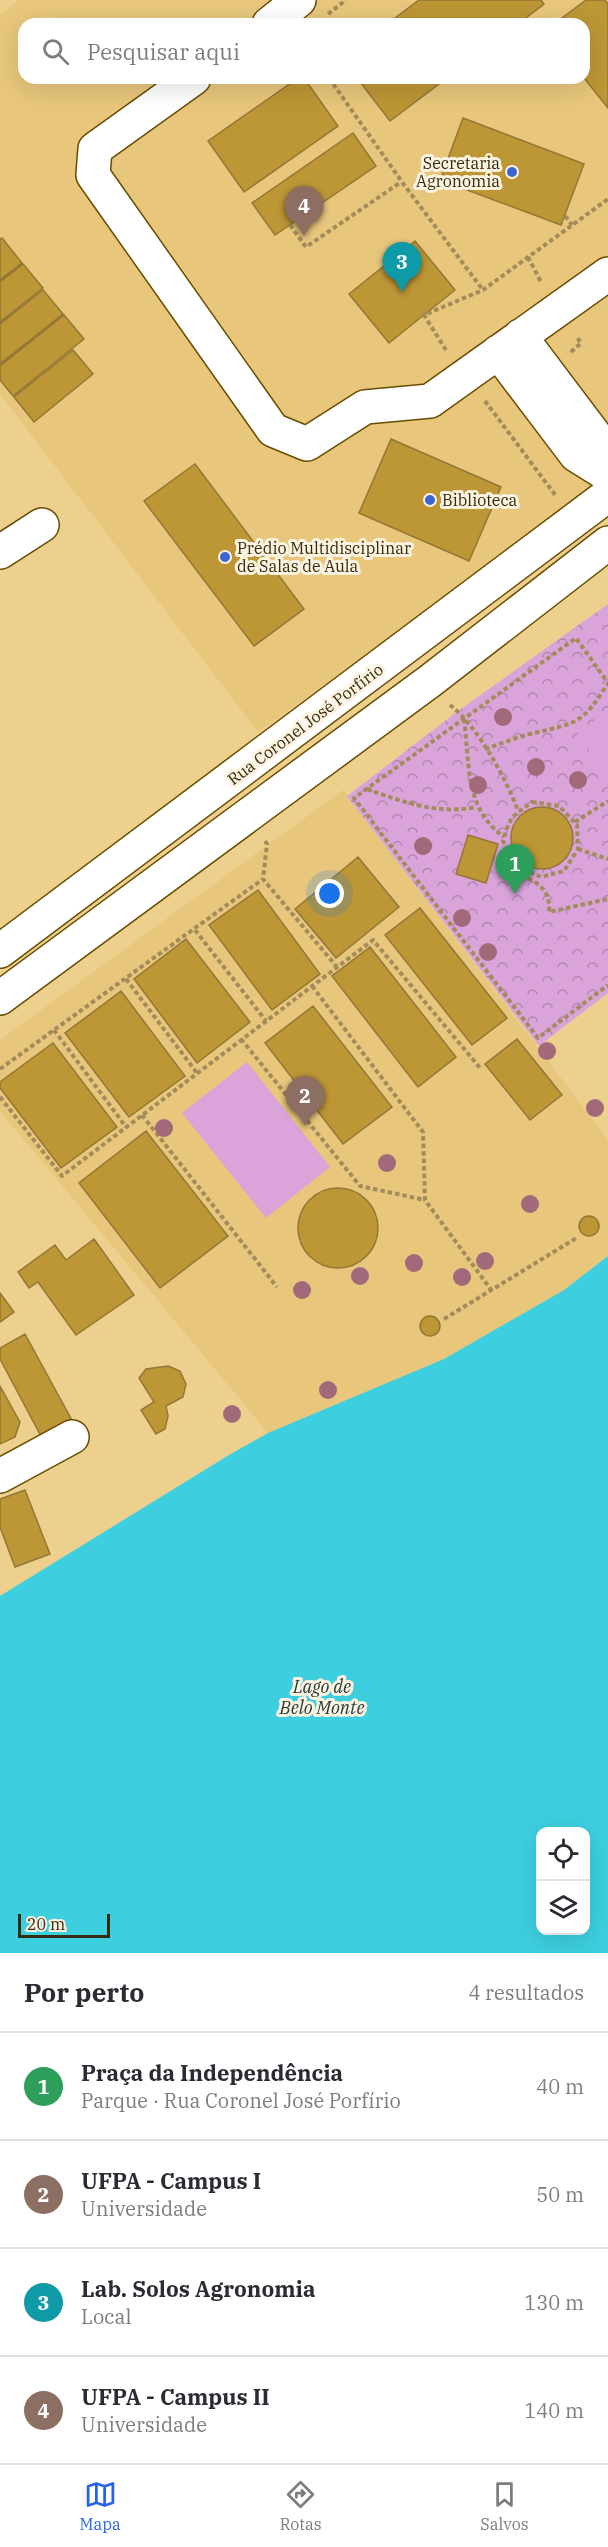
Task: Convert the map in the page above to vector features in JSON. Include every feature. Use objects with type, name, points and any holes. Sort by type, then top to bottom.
[{"type":"street","points":[[276,18],[299,0]]},
{"type":"street","points":[[186,84],[95,149],[93,175],[273,430],[307,444],[365,407],[430,400],[608,274]]},
{"type":"street","points":[[509,344],[597,438],[608,469]]},
{"type":"street","points":[[509,344],[576,455],[608,475]]},
{"type":"street","name":"Rua Coronel José Porfírio","points":[[0,951],[608,495]]},
{"type":"street","points":[[0,552],[42,525]]},
{"type":"street","points":[[0,998],[421,688],[608,543]]},
{"type":"street","points":[[42,919],[65,948]]},
{"type":"street","points":[[0,1476],[72,1437]]},
{"type":"path","points":[[333,84],[402,182],[483,290]]},
{"type":"path","points":[[290,225],[306,248],[402,182]]},
{"type":"path","points":[[575,520],[464,376],[424,315],[483,290],[608,199]]},
{"type":"path","points":[[565,216],[572,225]]},
{"type":"path","points":[[484,749],[534,733],[555,730],[575,722],[592,708],[608,683],[576,638],[354,798],[538,1038],[608,985]]},
{"type":"path","points":[[464,718],[509,787],[518,812]]},
{"type":"path","points":[[464,718],[470,776],[477,807],[483,819],[504,837]]},
{"type":"path","points":[[367,789],[436,810],[477,807]]},
{"type":"path","points":[[575,822],[608,801]]},
{"type":"path","points":[[513,864],[541,877],[564,871],[578,849],[575,822],[559,806],[532,802],[511,817],[503,841],[515,873],[536,881],[544,890],[550,900],[549,912],[608,898]]},
{"type":"path","points":[[264,840],[267,844],[263,879],[337,967]]},
{"type":"path","points":[[578,849],[608,859]]},
{"type":"path","points":[[0,1069],[263,879]]},
{"type":"path","points":[[195,930],[266,1020]]},
{"type":"path","points":[[0,1097],[62,1176],[373,939],[481,1069]]},
{"type":"path","points":[[126,979],[197,1073]]},
{"type":"path","points":[[312,986],[423,1132],[425,1200],[492,1291]]},
{"type":"path","points":[[54,1030],[126,1127]]},
{"type":"path","points":[[241,1039],[360,1186],[425,1200]]},
{"type":"path","points":[[142,1115],[277,1287]]},
{"type":"path","points":[[444,1319],[578,1237]]},
{"type":"shaded area","points":[[18,0],[608,0],[608,478],[566,511],[258,732],[0,394],[0,15]]},
{"type":"shaded area","points":[[343,790],[608,1140],[608,1256],[564,1290],[444,1359],[268,1433],[0,1111],[0,1040]]},
{"type":"green space","points":[[608,604],[608,993],[539,1046],[347,796],[458,711]]},
{"type":"green space","points":[[608,710],[608,776],[577,733]]},
{"type":"green space","points":[[247,1062],[330,1167],[266,1218],[182,1113]]},
{"type":"water","name":"Lago de Belo Monte","points":[[608,1256],[608,1953],[0,1953],[0,1596],[268,1433],[444,1359],[564,1290]]},
{"type":"building","points":[[419,0],[541,0],[544,4],[526,18],[395,18]]},
{"type":"building","points":[[586,0],[605,0],[608,4],[608,108],[589,84],[590,18],[562,18]]},
{"type":"building","points":[[289,84],[308,84],[338,126],[244,192],[208,141]]},
{"type":"building","points":[[362,84],[439,84],[390,121]]},
{"type":"building","name":"Secretaria Agronomia","points":[[463,118],[584,164],[561,225],[440,180]]},
{"type":"building","points":[[353,133],[376,166],[275,235],[252,203]]},
{"type":"building","points":[[2,238],[22,263],[0,280],[0,239]]},
{"type":"building","points":[[415,241],[455,290],[389,343],[349,294]]},
{"type":"building","points":[[23,264],[43,288],[0,322],[0,282]]},
{"type":"building","points":[[43,290],[63,314],[0,364],[0,324]]},
{"type":"building","points":[[64,315],[84,339],[13,396],[0,380],[0,366]]},
{"type":"building","points":[[73,350],[93,374],[34,422],[14,397]]},
{"type":"building","name":"Biblioteca","points":[[391,439],[501,487],[469,561],[359,513]]},
{"type":"building","name":"Prédio Multidisciplinar de Salas de Aula","points":[[195,464],[304,609],[254,646],[144,501]]},
{"type":"building","points":[[542,807],[554,809],[564,816],[571,826],[573,838],[571,850],[564,860],[554,867],[542,869],[530,867],[520,860],[513,850],[511,838],[513,826],[520,816],[530,809]]},
{"type":"building","points":[[468,835],[498,844],[486,883],[456,874]]},
{"type":"building","points":[[358,857],[399,907],[336,958],[295,909]]},
{"type":"building","points":[[258,890],[320,974],[272,1010],[209,925]]},
{"type":"building","points":[[420,908],[507,1018],[472,1045],[385,935]]},
{"type":"building","points":[[186,939],[250,1022],[197,1063],[134,979]]},
{"type":"building","points":[[370,947],[456,1057],[418,1087],[332,976]]},
{"type":"building","points":[[121,991],[185,1076],[129,1117],[65,1033]]},
{"type":"building","points":[[313,1006],[392,1107],[343,1144],[265,1043]]},
{"type":"building","points":[[517,1039],[562,1095],[530,1120],[485,1064]]},
{"type":"building","points":[[53,1043],[117,1127],[61,1168],[0,1088],[0,1082]]},
{"type":"building","points":[[146,1131],[228,1236],[160,1288],[79,1183]]},
{"type":"building","points":[[338,1188],[353,1191],[366,1200],[375,1213],[378,1228],[375,1243],[366,1256],[353,1265],[338,1268],[323,1265],[310,1256],[301,1243],[298,1228],[301,1213],[310,1200],[323,1191]]},
{"type":"building","points":[[589,1216],[596,1219],[599,1226],[596,1233],[589,1236],[582,1233],[579,1226],[582,1219]]},
{"type":"building","points":[[94,1239],[134,1295],[76,1335],[38,1282],[29,1288],[18,1272],[55,1245],[66,1260]]},
{"type":"building","points":[[0,1293],[14,1312],[0,1322]]},
{"type":"building","points":[[430,1316],[437,1319],[440,1326],[437,1333],[430,1336],[423,1333],[420,1326],[423,1319]]},
{"type":"building","points":[[25,1334],[74,1424],[43,1440],[0,1359],[0,1348]]},
{"type":"building","points":[[168,1366],[180,1371],[186,1384],[183,1397],[166,1406],[168,1416],[165,1429],[156,1434],[141,1410],[154,1402],[139,1378],[146,1369]]},
{"type":"building","points":[[0,1386],[20,1422],[15,1437],[0,1444]]},
{"type":"building","points":[[25,1490],[50,1554],[15,1567],[0,1527],[0,1499]]},
{"type":"place","name":"Secretaria Agronomia","points":[[512,172]]},
{"type":"place","name":"UFPA - Campus II","points":[[304,236]]},
{"type":"place","name":"Lab. Solos Agronomia","points":[[402,292]]},
{"type":"place","name":"Biblioteca","points":[[430,500]]},
{"type":"place","name":"Prédio Multidisciplinar de Salas de Aula","points":[[225,557]]},
{"type":"place","name":"Praça da Independência","points":[[515,894]]},
{"type":"place","name":"UFPA - Campus I","points":[[305,1126]]}]
